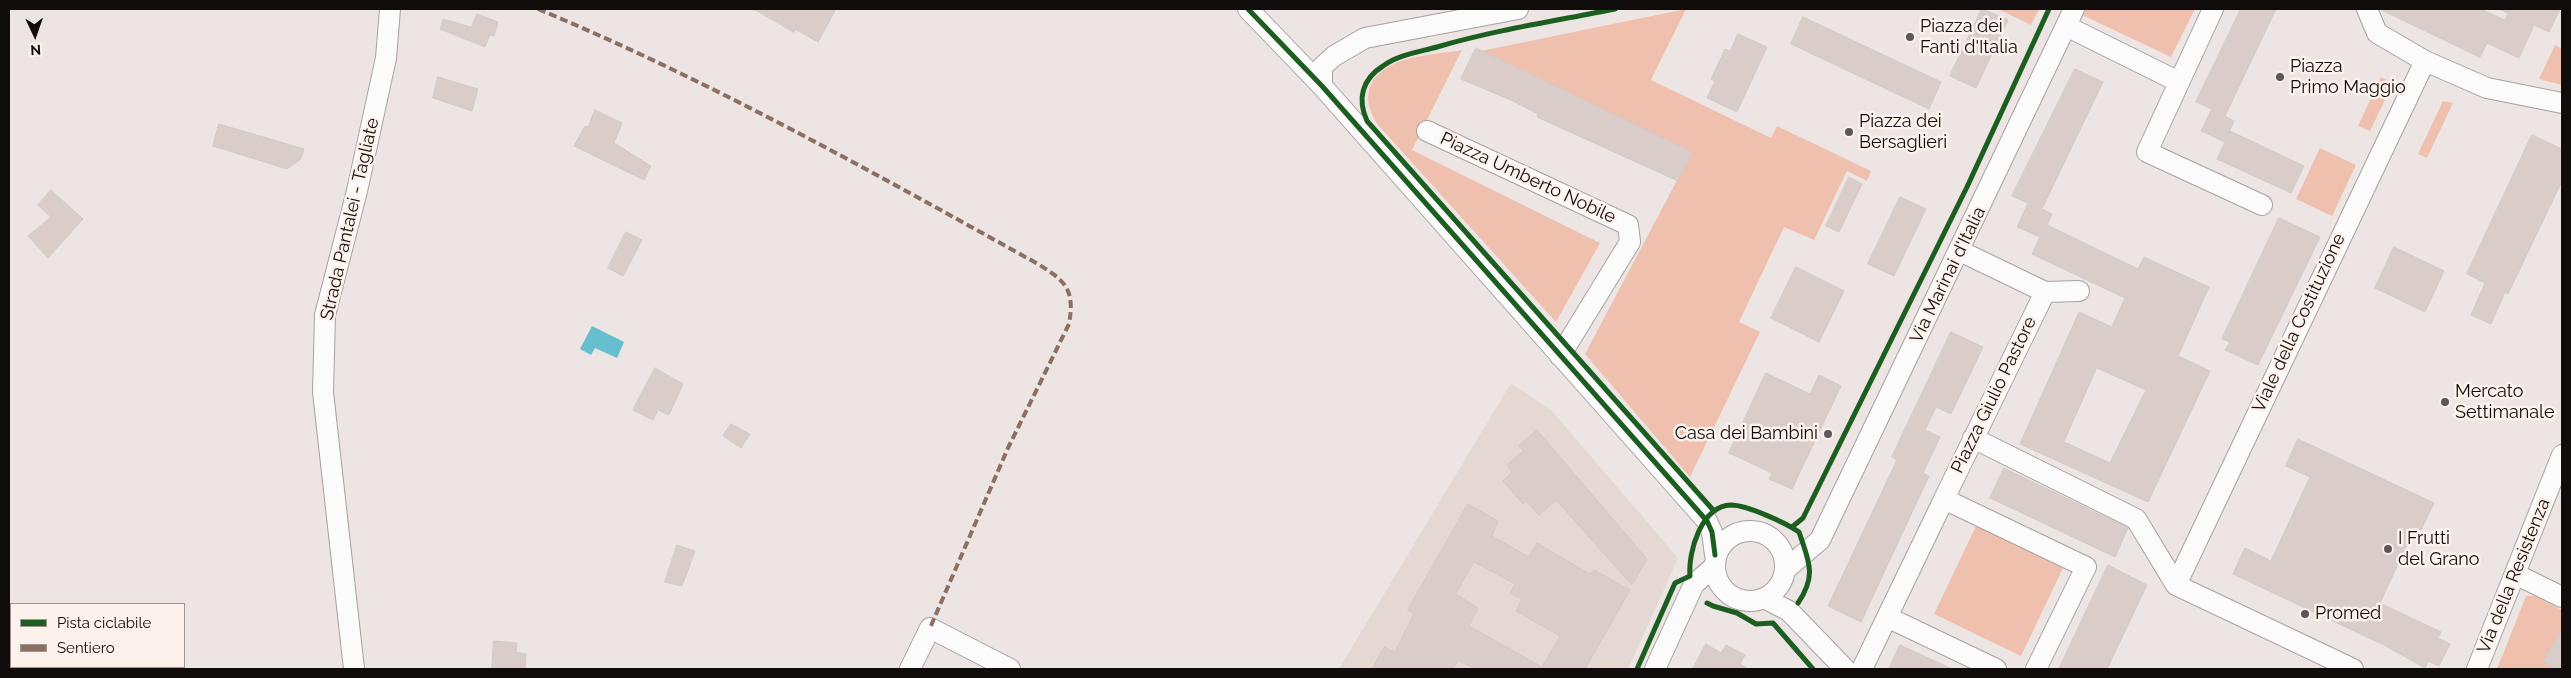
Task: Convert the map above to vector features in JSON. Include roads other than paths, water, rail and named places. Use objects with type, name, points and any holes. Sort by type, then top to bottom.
[{"type":"street","name":"Strada Pantalei - Tagliate","points":[[354,669],[323,392],[325,315],[358,191],[384,68],[390,9]]},
{"type":"street","points":[[1248,9],[1322,86],[1707,521],[1738,532]]},
{"type":"street","points":[[1322,86],[1322,66],[1334,56],[1365,38],[1518,9]]},
{"type":"street","points":[[2214,9],[2147,152],[2262,205]]},
{"type":"street","points":[[2367,9],[2377,33],[2425,61],[2487,88],[2562,103]]},
{"type":"street","points":[[2070,17],[2179,82]]},
{"type":"street","name":"Via Marinai d'Italia","points":[[1783,576],[1820,540],[1960,251],[2070,17]]},
{"type":"street","name":"Viale della Costituzione","points":[[2176,585],[2425,61]]},
{"type":"street","name":"Piazza Umberto Nobile","points":[[1427,131],[1628,225],[1630,242],[1560,356]]},
{"type":"street","points":[[1960,251],[2045,292],[2079,291]]},
{"type":"street","name":"Piazza Giulio Pastore","points":[[1862,669],[2045,292]]},
{"type":"street","points":[[1973,438],[2136,519],[2176,585],[2353,669]]},
{"type":"street","name":"Via della Resistenza","points":[[2477,669],[2562,455]]},
{"type":"street","points":[[1944,499],[2086,566],[2036,669]]},
{"type":"street","points":[[1707,521],[1715,561],[1716,578],[1730,595],[1740,600],[1752,601],[1764,598],[1774,592],[1783,576]]},
{"type":"street","points":[[1655,669],[1694,584],[1715,561],[1720,545],[1738,532],[1749,530],[1761,532],[1788,543],[1820,540]]},
{"type":"street","points":[[1772,538],[1780,547],[1785,558],[1783,576],[1789,611]]},
{"type":"street","points":[[2515,574],[2562,597]]},
{"type":"street","points":[[1764,598],[1789,611],[1845,669]]},
{"type":"street","points":[[1887,617],[1996,669]]},
{"type":"street","points":[[910,669],[930,628],[1010,669]]},
{"type":"water","points":[[592,326],[624,342],[617,358],[595,348],[591,355],[580,349]]},
{"type":"place","name":"Piazza dei Fanti d'Italia","points":[[1910,37]]},
{"type":"place","name":"Piazza Primo Maggio","points":[[2280,77]]},
{"type":"place","name":"Piazza dei Bersaglieri","points":[[1849,132]]},
{"type":"place","name":"Mercato Settimanale","points":[[2445,402]]},
{"type":"place","name":"Casa dei Bambini","points":[[1828,434]]},
{"type":"place","name":"I Frutti del Grano","points":[[2388,549]]},
{"type":"place","name":"Promed","points":[[2305,614]]}]
